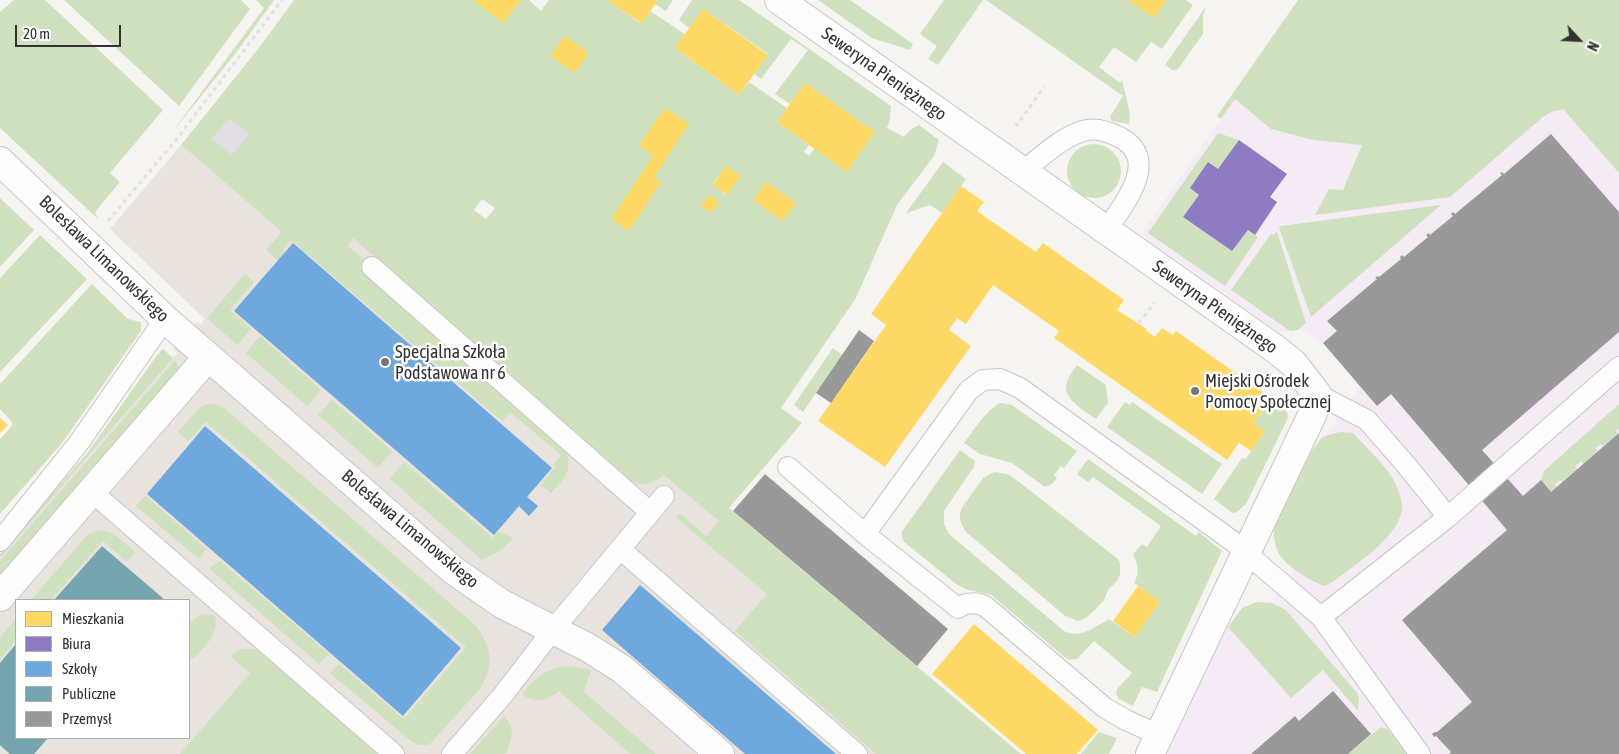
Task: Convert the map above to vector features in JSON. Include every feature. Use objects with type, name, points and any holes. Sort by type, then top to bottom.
[{"type":"street","name":"Seweryna Pieniężnego","points":[[779,0],[1274,348],[1293,363],[1318,394]]},
{"type":"street","name":"Bolesława Limanowskiego","points":[[0,161],[89,244],[165,319],[453,570],[502,604],[586,647],[622,669],[720,754]]},
{"type":"street","points":[[0,597],[208,357]]},
{"type":"street","points":[[1154,745],[1313,412],[1318,394]]},
{"type":"lane","points":[[1023,171],[1057,145],[1087,130],[1111,133],[1124,140],[1134,150],[1139,163],[1137,182],[1106,230]]},
{"type":"lane","points":[[372,267],[650,512]]},
{"type":"lane","points":[[0,541],[78,444],[165,319]]},
{"type":"lane","points":[[1321,617],[1448,517],[1619,367]]},
{"type":"lane","points":[[865,534],[969,390],[983,380],[1000,379],[1020,388],[1246,552],[1321,617],[1420,754]]},
{"type":"lane","points":[[1318,394],[1366,420],[1448,517]]},
{"type":"lane","points":[[788,467],[865,534],[958,608],[962,604],[977,604],[986,607],[1106,708],[1126,720],[1154,745]]},
{"type":"lane","points":[[91,491],[394,754]]},
{"type":"lane","points":[[452,754],[503,695],[552,631],[664,496]]},
{"type":"lane","points":[[620,549],[857,754]]},
{"type":"path","points":[[89,244],[176,140],[282,0]]},
{"type":"path","points":[[1139,323],[1155,302]]},
{"type":"shaded area","points":[[1236,97],[1619,103],[1619,754],[1166,754],[1228,627],[1266,608],[1294,568],[1308,461],[1360,386],[1323,343],[1301,330],[1279,332],[1141,234]]},
{"type":"shaded area","points":[[181,145],[282,232],[313,192],[613,430],[994,754],[0,754],[0,558],[177,353],[173,349],[196,322],[200,325],[205,319],[110,229]]},
{"type":"green space","points":[[14,0],[45,0],[163,110],[110,173],[120,182],[95,212],[98,219],[0,128],[0,12]]},
{"type":"green space","points":[[64,0],[241,0],[250,9],[179,106]]},
{"type":"green space","points":[[256,0],[274,0],[239,49],[170,135],[264,8]]},
{"type":"green space","points":[[294,0],[473,0],[503,22],[521,0],[529,0],[541,11],[549,0],[607,0],[641,24],[650,11],[685,34],[676,49],[739,95],[749,82],[787,108],[777,122],[809,145],[804,152],[809,156],[815,148],[847,172],[875,132],[805,83],[790,104],[775,94],[808,50],[791,39],[761,79],[754,74],[768,54],[703,9],[689,28],[679,20],[692,0],[739,0],[891,106],[887,128],[904,137],[911,129],[919,125],[939,140],[934,156],[897,205],[856,298],[781,408],[802,423],[729,508],[1021,754],[876,754],[735,631],[767,594],[681,522],[677,516],[681,514],[706,536],[719,521],[664,475],[649,483],[632,482],[353,238],[348,246],[365,260],[359,268],[492,382],[563,446],[569,462],[567,472],[551,493],[541,485],[555,467],[553,465],[561,455],[510,412],[502,421],[291,240],[283,249],[286,252],[278,261],[266,250],[282,232],[181,145],[258,49]],"holes":[[[726,167],[741,176],[726,195],[713,184]],[[766,182],[795,203],[783,221],[753,200]],[[482,199],[495,208],[486,219],[474,210]]]},
{"type":"green space","points":[[658,0],[673,0],[666,11],[655,4]]},
{"type":"green space","points":[[818,0],[850,0],[913,44],[910,50],[872,38]]},
{"type":"green space","points":[[944,0],[983,0],[938,65],[928,59],[937,46],[920,34]]},
{"type":"green space","points":[[986,0],[1186,0],[1193,5],[1162,49],[1151,42],[1136,62],[1114,47],[1099,67],[1120,83],[1122,80],[1130,114],[1129,124],[1112,121],[1110,117],[1123,96]]},
{"type":"green space","points":[[1298,0],[1619,0],[1619,173],[1563,109],[1544,116],[1450,197],[1315,215],[1329,189],[1343,190],[1362,145],[1313,140],[1271,129],[1235,99],[1221,119],[1217,116]]},
{"type":"green space","points":[[1207,5],[1203,15],[1203,34],[1178,69],[1172,70],[1165,65]]},
{"type":"green space","points":[[1218,133],[1239,140],[1218,169],[1208,162],[1190,188],[1199,195],[1183,217],[1232,251],[1248,230],[1258,237],[1225,286],[1148,233]]},
{"type":"green space","points":[[1094,144],[1104,146],[1113,152],[1119,161],[1121,171],[1119,181],[1113,190],[1104,196],[1094,198],[1084,196],[1075,190],[1069,181],[1067,171],[1069,161],[1075,152],[1084,146]]},
{"type":"green space","points":[[943,162],[966,179],[942,213],[930,205],[906,213]]},
{"type":"green space","points":[[0,198],[34,230],[0,267]]},
{"type":"green space","points":[[1441,205],[1311,317],[1279,228],[1281,226]]},
{"type":"green space","points":[[1277,232],[1306,323],[1298,330],[1290,331],[1231,290],[1271,234],[1273,235]]},
{"type":"green space","points":[[40,235],[87,279],[0,372],[0,278]]},
{"type":"green space","points":[[245,274],[254,282],[230,310],[251,329],[237,345],[207,318]]},
{"type":"green space","points":[[92,284],[128,319],[141,322],[141,331],[62,443],[0,514],[0,439],[12,426],[12,422],[0,409],[0,384]]},
{"type":"green space","points":[[260,336],[321,390],[307,406],[246,353]]},
{"type":"green space","points":[[833,348],[842,355],[803,412],[794,405]]},
{"type":"green space","points":[[163,349],[173,358],[0,558],[0,554],[88,452]]},
{"type":"green space","points":[[175,360],[180,369],[0,577],[0,561]]},
{"type":"green space","points":[[1077,365],[1106,385],[1108,403],[1096,419],[1074,403],[1067,392],[1068,379]]},
{"type":"green space","points":[[1271,398],[1287,412],[1288,418],[1246,504],[1237,512],[1232,513],[1214,499],[1242,458],[1246,459],[1264,431],[1253,423]]},
{"type":"green space","points":[[332,400],[392,451],[378,468],[318,415]]},
{"type":"green space","points":[[1125,402],[1130,405],[1132,402],[1222,464],[1202,494],[1107,427]]},
{"type":"green space","points":[[1000,403],[1012,405],[1077,451],[1064,468],[1061,466],[1054,475],[1057,478],[1052,484],[1045,487],[1012,463],[980,454],[964,443],[984,416]]},
{"type":"green space","points":[[209,404],[224,408],[474,624],[480,632],[485,640],[490,656],[488,673],[484,682],[429,745],[418,745],[411,741],[330,673],[339,664],[404,719],[466,647],[206,422],[188,441],[178,432],[200,407]]},
{"type":"green space","points":[[1619,404],[1619,428],[1616,431],[1618,434],[1603,446],[1601,444],[1595,448],[1598,451],[1583,464],[1581,461],[1575,467],[1577,469],[1562,482],[1560,480],[1555,484],[1557,487],[1551,492],[1541,480],[1544,471]]},
{"type":"green space","points":[[1340,432],[1353,433],[1390,474],[1397,486],[1402,508],[1399,519],[1385,540],[1364,559],[1325,586],[1289,566],[1279,554],[1274,538],[1274,527],[1311,452],[1322,437]]},
{"type":"green space","points":[[960,450],[975,461],[973,468],[944,511],[944,524],[949,534],[1064,631],[1076,634],[1082,633],[1109,619],[1135,637],[1160,602],[1134,583],[1138,568],[1133,554],[1142,544],[1147,547],[1161,526],[1093,477],[1088,482],[1077,474],[1088,459],[1196,536],[1199,532],[1222,551],[1157,692],[1142,687],[1133,706],[1119,699],[1116,694],[1117,689],[1132,673],[1094,641],[1077,659],[1068,660],[991,595],[965,589],[956,584],[904,542],[901,533]]},
{"type":"green space","points":[[404,462],[493,538],[498,531],[513,538],[500,551],[482,560],[390,479]]},
{"type":"green space","points":[[994,472],[1007,474],[1014,478],[1118,559],[1120,574],[1117,581],[1108,590],[1104,600],[1086,618],[1078,621],[1065,616],[965,531],[960,520],[963,506],[983,478]]},
{"type":"green space","points":[[145,495],[206,549],[199,559],[136,506]]},
{"type":"green space","points":[[100,530],[114,534],[135,552],[127,562],[103,541],[52,599],[32,599],[88,534]]},
{"type":"green space","points":[[220,561],[329,654],[319,664],[209,568]]},
{"type":"green space","points":[[1256,602],[1272,603],[1286,610],[1357,693],[1359,698],[1358,711],[1323,670],[1291,698],[1228,627],[1242,608]]},
{"type":"green space","points":[[211,614],[215,616],[215,629],[209,642],[190,660],[190,622],[200,615]]},
{"type":"green space","points":[[15,619],[15,641],[0,659],[0,637]]},
{"type":"green space","points":[[241,649],[253,649],[264,652],[382,754],[180,754],[250,673],[230,656]]},
{"type":"green space","points":[[569,666],[591,670],[584,692],[656,754],[630,754],[559,691],[541,700],[531,699],[522,694],[542,674]]},
{"type":"green space","points":[[504,716],[512,730],[506,754],[470,754]]},
{"type":"green space","points":[[1381,727],[1387,729],[1409,754],[1348,754]]},
{"type":"green space","points":[[1099,732],[1117,738],[1109,754],[1081,754]]},
{"type":"building: Mieszkania","points":[[473,0],[521,0],[503,23]]},
{"type":"building: Mieszkania","points":[[607,0],[658,0],[642,24]]},
{"type":"building: Mieszkania","points":[[1128,0],[1166,0],[1154,18]]},
{"type":"building: Mieszkania","points":[[703,9],[768,55],[739,95],[675,48]]},
{"type":"building: Mieszkania","points":[[565,36],[589,53],[575,73],[550,56]]},
{"type":"building: Mieszkania","points":[[805,83],[875,132],[847,172],[777,122]]},
{"type":"building: Mieszkania","points":[[665,108],[689,124],[654,177],[661,182],[629,231],[611,219],[653,156],[639,145]]},
{"type":"building: Mieszkania","points":[[726,166],[741,176],[727,195],[713,185]]},
{"type":"building: Mieszkania","points":[[766,182],[796,203],[783,221],[753,200]]},
{"type":"building: Mieszkania","points":[[961,186],[984,202],[977,211],[1036,252],[1043,243],[1124,300],[1117,310],[1147,329],[1145,330],[1155,337],[1162,328],[1173,335],[1176,331],[1271,398],[1253,423],[1265,431],[1251,451],[1239,443],[1227,460],[1054,338],[1059,331],[993,285],[966,324],[957,318],[949,330],[971,346],[885,467],[818,421],[886,325],[871,314]]},
{"type":"building: Mieszkania","points":[[710,195],[719,202],[711,213],[701,206]]},
{"type":"building: Mieszkania","points":[[0,418],[8,425],[0,433]]},
{"type":"building: Mieszkania","points":[[1138,586],[1160,602],[1135,637],[1113,621]]},
{"type":"building: Mieszkania","points":[[974,624],[1098,730],[1077,754],[1026,754],[932,674]]},
{"type":"building: Biura","points":[[1239,140],[1287,174],[1270,197],[1277,202],[1255,235],[1248,230],[1232,251],[1183,217],[1199,195],[1190,188],[1208,162],[1218,169]]},
{"type":"building: Szkoły","points":[[293,243],[552,468],[527,497],[538,506],[529,516],[519,506],[494,535],[234,311]]},
{"type":"building: Szkoły","points":[[205,426],[461,648],[403,716],[147,494]]},
{"type":"building: Szkoły","points":[[640,585],[836,754],[745,754],[602,630]]},
{"type":"building: Publiczne","points":[[102,546],[164,599],[55,599]]},
{"type":"building: Publiczne","points":[[15,645],[15,739],[47,739],[34,754],[10,754],[0,745],[0,663]]},
{"type":"building: Przemysł","points":[[1551,134],[1619,212],[1619,332],[1482,450],[1523,496],[1541,480],[1551,492],[1619,433],[1619,754],[1449,754],[1451,752],[1432,734],[1437,732],[1472,702],[1402,620],[1507,530],[1391,394],[1377,406],[1323,343],[1337,331],[1327,321],[1377,279],[1375,278],[1379,277],[1401,259],[1402,255],[1404,257],[1428,237],[1426,235],[1429,233],[1430,235],[1453,216],[1451,214],[1453,212],[1455,214],[1502,175],[1500,173],[1504,174]]},
{"type":"building: Przemysł","points":[[859,330],[874,341],[831,403],[816,393]]},
{"type":"building: Przemysł","points":[[765,474],[948,629],[917,666],[733,511]]},
{"type":"building: Przemysł","points":[[1333,691],[1371,734],[1348,754],[1251,754],[1295,716],[1299,721]]},
{"type":"building: Inne","points":[[229,118],[250,134],[232,155],[211,139]]},
{"type":"place","name":"Specjalna Szkoła Podstawowa nr 6","points":[[385,362]]},
{"type":"place","name":"Miejski Ośrodek Pomocy Społecznej","points":[[1195,391]]}]
